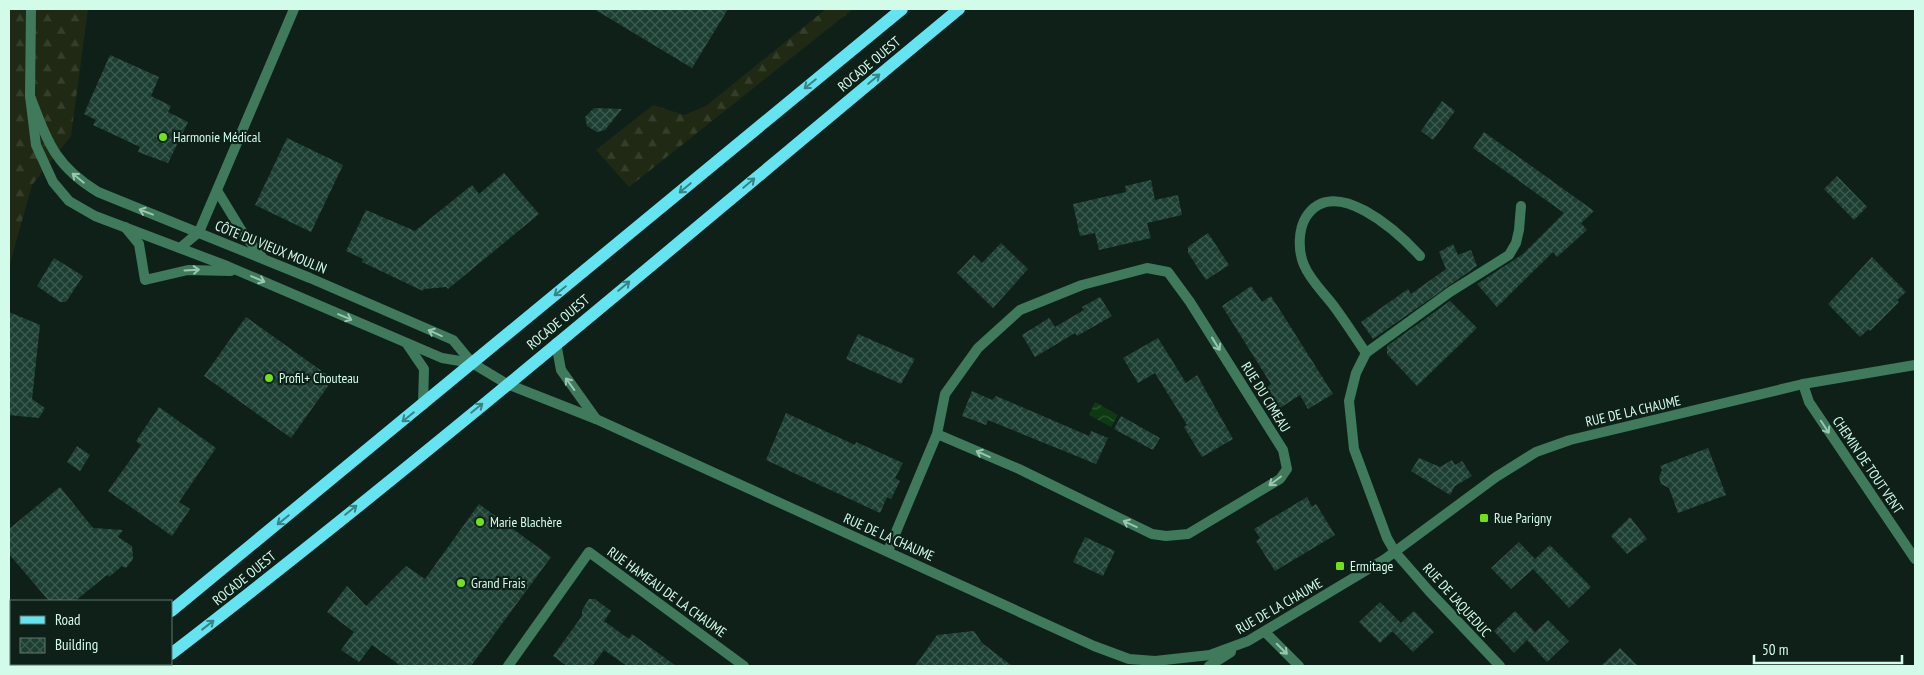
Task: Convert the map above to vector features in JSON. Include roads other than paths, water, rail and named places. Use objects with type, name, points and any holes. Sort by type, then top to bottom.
[{"type":"main road","name":"ROCADE OUEST","points":[[172,610],[902,9]]},
{"type":"main road","name":"ROCADE OUEST","points":[[172,653],[246,596],[507,384],[959,9]]},
{"type":"street","name":"CÔTE DU VIEUX MOULIN","points":[[31,9],[30,96],[36,146],[53,182],[69,201],[95,216],[240,272],[407,344],[442,358],[472,363]]},
{"type":"street","points":[[180,248],[199,232],[218,192],[260,83],[294,9]]},
{"type":"street","name":"CÔTE DU VIEUX MOULIN","points":[[30,96],[47,139],[60,161],[76,178],[120,202],[199,232],[453,340],[472,363]]},
{"type":"street","points":[[218,192],[243,233],[264,259]]},
{"type":"street","points":[[1420,256],[1399,235],[1350,203],[1327,202],[1310,211],[1304,220],[1300,243],[1304,266],[1366,352],[1450,292],[1509,255],[1516,243],[1521,206]]},
{"type":"street","points":[[125,227],[139,244],[145,280],[188,270],[240,272]]},
{"type":"street","name":"RUE DU CIMEAU","points":[[888,551],[937,434],[944,394],[978,348],[1020,310],[1082,285],[1148,268],[1168,272],[1190,302],[1283,450],[1287,469],[1280,479],[1188,534],[1166,536],[1152,534],[1019,469],[937,434]]},
{"type":"street","points":[[556,343],[561,370],[596,419]]},
{"type":"street","points":[[407,344],[424,369],[423,405]]},
{"type":"street","name":"RUE DE L'AQUEDUC","points":[[1366,352],[1351,389],[1350,426],[1361,472],[1387,538],[1395,552],[1500,666]]},
{"type":"street","name":"RUE DE LA CHAUME","points":[[472,363],[507,384],[596,419],[1127,662],[1154,664],[1210,655],[1248,642],[1395,552],[1496,478],[1536,452],[1570,440],[1803,384],[1915,365]]},
{"type":"street","name":"CHEMIN DE TOUT VENT","points":[[1803,384],[1808,402],[1915,559]]},
{"type":"street","name":"RUE HAMEAU DE LA CHAUME","points":[[508,666],[590,552],[744,666]]},
{"type":"street","points":[[1265,632],[1299,666]]},
{"type":"street","points":[[1209,666],[1248,642]]},
{"type":"water","points":[[1095,402],[1118,415],[1111,427],[1089,415]]},
{"type":"place","name":"Harmonie Médical","points":[[163,137]]},
{"type":"place","name":"Profil+ Chouteau","points":[[269,378]]},
{"type":"place","name":"Rue Parigny","points":[[1484,518]]},
{"type":"place","name":"Marie Blachère","points":[[480,522]]},
{"type":"place","name":"Ermitage","points":[[1340,566]]},
{"type":"place","name":"Grand Frais","points":[[461,583]]}]
